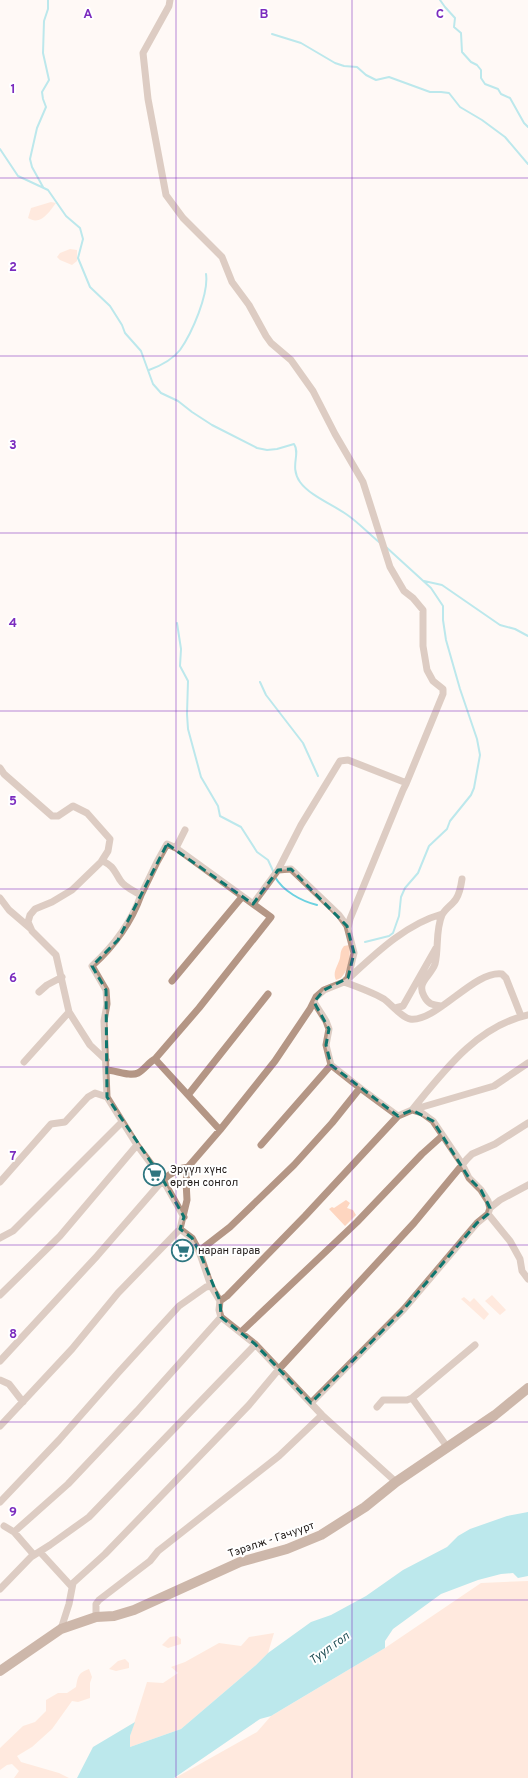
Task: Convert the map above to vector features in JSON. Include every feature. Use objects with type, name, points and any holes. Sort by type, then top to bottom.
[{"type":"main road","name":"Тэрэлж - Гачуурт","points":[[0,1672],[61,1629],[96,1617],[114,1616],[134,1610],[240,1562],[310,1541],[365,1507],[396,1482],[448,1448],[479,1424],[495,1415],[528,1388]]},
{"type":"street","points":[[170,0],[169,6],[143,53],[148,99],[166,195],[183,218],[222,257],[232,282],[249,305],[266,336],[271,343],[292,360],[313,391],[334,434],[363,482],[390,568],[404,591],[413,598],[423,610],[423,646],[427,670],[433,681],[444,689],[350,919],[348,928]]},
{"type":"street","points":[[253,904],[266,884],[278,870],[301,825],[340,761],[348,760],[406,784]]},
{"type":"street","points":[[0,768],[4,774],[52,816],[58,816],[74,806],[87,813],[110,839],[108,851],[103,861],[72,890],[52,902],[35,909],[30,915],[28,922],[32,931]]},
{"type":"street","points":[[176,848],[185,830]]},
{"type":"street","points":[[106,1070],[134,1074],[138,1073],[149,1062],[155,1059],[199,1008],[271,917],[176,848],[168,844],[157,862],[135,910],[118,940],[92,966],[106,990],[107,1004],[104,1021],[107,1097],[137,1145],[164,1180],[184,1217]]},
{"type":"street","points":[[103,861],[115,869],[120,880],[125,885],[141,895]]},
{"type":"street","points":[[278,870],[291,869],[338,915],[348,928],[354,952],[346,980]]},
{"type":"street","points":[[0,1426],[72,1349],[118,1293],[180,1228],[184,1217],[187,1200],[186,1181],[188,1167],[220,1130],[275,1061],[316,997],[324,990],[346,980],[382,948],[409,930],[442,914],[456,900],[460,891],[462,879]]},
{"type":"street","points":[[172,982],[242,897]]},
{"type":"street","points":[[0,898],[9,910],[56,955],[69,1012],[90,1045],[106,1060]]},
{"type":"street","points":[[441,1006],[432,1005],[427,1002],[421,992],[421,986],[434,968],[438,926],[442,914]]},
{"type":"street","points":[[395,1008],[403,1006],[436,947]]},
{"type":"street","points":[[346,980],[382,998],[405,1018],[412,1020],[426,1015],[488,975],[502,974],[506,978],[524,1015],[506,1020],[469,1046],[445,1069],[412,1110]]},
{"type":"street","points":[[39,992],[47,985],[62,977]]},
{"type":"street","points":[[188,1095],[268,994]]},
{"type":"street","points":[[314,1002],[326,1021],[329,1029],[326,1045],[330,1065],[398,1116]]},
{"type":"street","points":[[24,1062],[69,1012]]},
{"type":"street","points":[[155,1059],[220,1130]]},
{"type":"street","points":[[220,1301],[227,1296],[305,1216],[398,1116],[412,1110],[494,1086],[528,1063]]},
{"type":"street","points":[[261,1145],[330,1065]]},
{"type":"street","points":[[199,1251],[230,1227],[294,1165],[332,1123],[360,1088]]},
{"type":"street","points":[[0,1182],[51,1124],[65,1122],[88,1097],[95,1093],[107,1097]]},
{"type":"street","points":[[412,1110],[422,1113],[433,1120],[442,1136],[462,1164],[469,1178],[481,1190],[488,1201],[489,1211],[510,1241],[520,1259],[522,1271],[528,1279]]},
{"type":"street","points":[[0,1238],[13,1231],[122,1122]]},
{"type":"street","points":[[61,1629],[69,1604],[73,1583],[105,1554],[249,1405],[279,1369],[409,1228],[462,1164],[472,1154],[495,1144],[528,1122]]},
{"type":"street","points":[[241,1332],[357,1222],[422,1154],[442,1136]]},
{"type":"street","points":[[0,1295],[60,1236],[137,1145]]},
{"type":"street","points":[[0,1360],[97,1256],[164,1180],[172,1172],[188,1167]]},
{"type":"street","points":[[312,1403],[404,1309],[477,1223],[500,1200],[528,1185]]},
{"type":"street","points":[[180,1228],[192,1238],[199,1251],[211,1286],[220,1301],[219,1310],[221,1317],[255,1344],[322,1415],[396,1482]]},
{"type":"street","points":[[0,1502],[59,1440],[179,1306],[206,1287],[211,1286]]},
{"type":"street","points":[[14,1532],[73,1478],[137,1411],[221,1317]]},
{"type":"street","points":[[0,1589],[37,1553],[89,1517],[255,1344]]},
{"type":"street","points":[[377,1407],[383,1400],[407,1400],[412,1398],[475,1345]]},
{"type":"street","points":[[0,1380],[9,1384],[23,1402]]},
{"type":"street","points":[[412,1398],[448,1448]]},
{"type":"street","points":[[96,1617],[96,1604],[99,1600],[150,1561],[158,1550],[279,1456],[322,1415]]},
{"type":"street","points":[[1,1526],[14,1532],[72,1587]]},
{"type":"highlighted area","points":[[167,844],[253,904],[278,870],[291,869],[347,926],[354,953],[348,978],[324,990],[314,1002],[329,1029],[326,1045],[331,1065],[398,1116],[412,1110],[433,1121],[469,1178],[481,1190],[490,1208],[488,1214],[477,1223],[404,1309],[311,1403],[255,1344],[221,1317],[220,1301],[199,1251],[192,1238],[180,1229],[184,1217],[163,1180],[107,1097],[106,990],[92,966],[118,940]]},
{"type":"shaded area","points":[[51,202],[56,203],[44,217],[37,220],[28,218],[31,208]]},
{"type":"shaded area","points":[[70,249],[77,250],[77,261],[72,265],[60,260],[57,257],[60,253]]},
{"type":"shaded area","points":[[349,945],[350,954],[348,967],[341,978],[336,980],[335,972],[341,951],[344,946]]},
{"type":"shaded area","points":[[346,1200],[350,1203],[347,1208],[353,1210],[356,1215],[345,1226],[329,1209],[332,1207],[334,1208]]},
{"type":"shaded area","points":[[492,1295],[506,1310],[500,1315],[485,1301]]},
{"type":"shaded area","points":[[464,1297],[470,1302],[474,1298],[489,1314],[484,1320],[461,1299]]},
{"type":"shaded area","points":[[528,1581],[528,1778],[175,1778],[257,1732],[271,1716],[385,1648],[481,1583]]},
{"type":"shaded area","points":[[274,1633],[268,1653],[181,1729],[130,1747],[130,1736],[147,1682],[163,1683],[178,1673],[171,1667],[185,1662],[219,1643],[241,1646],[249,1637]]},
{"type":"shaded area","points":[[177,1636],[181,1639],[181,1644],[168,1648],[162,1645],[170,1637]]},
{"type":"shaded area","points":[[125,1659],[129,1663],[129,1668],[116,1671],[109,1669],[118,1661]]},
{"type":"shaded area","points":[[89,1669],[92,1677],[90,1683],[90,1698],[78,1702],[72,1701],[52,1729],[32,1747],[17,1756],[21,1762],[59,1773],[69,1778],[14,1778],[19,1771],[12,1764],[7,1765],[0,1770],[0,1748],[23,1726],[35,1722],[46,1711],[46,1700],[58,1693],[67,1693],[76,1687],[79,1675]]},
{"type":"water","name":"Туул гол","points":[[528,1512],[528,1576],[518,1578],[513,1573],[501,1574],[478,1580],[441,1594],[393,1629],[385,1641],[385,1648],[271,1716],[260,1719],[174,1778],[77,1778],[93,1747],[135,1722],[130,1736],[130,1747],[181,1729],[268,1653],[311,1622],[331,1615],[366,1596],[403,1570],[447,1547],[458,1536],[470,1529],[507,1516]]},
{"type":"waterway","points":[[43,187],[32,167],[30,159],[37,128],[46,107],[42,92],[49,80],[43,53],[44,21],[48,9],[48,0]]},
{"type":"waterway","points":[[440,0],[455,18],[454,27],[461,33],[462,52],[481,70],[481,78],[485,84],[498,89],[501,94],[510,98],[524,123],[528,127]]},
{"type":"waterway","points":[[272,34],[301,43],[335,63],[344,66],[357,67],[366,75],[376,80],[389,77],[430,92],[449,93],[460,107],[482,120],[505,137],[528,164]]},
{"type":"waterway","points":[[0,149],[18,176],[48,190],[66,216],[80,228],[83,239],[78,258],[90,287],[110,306],[122,325],[125,333],[141,351],[153,384],[161,393],[178,401],[212,425],[257,448],[267,450],[277,449],[294,444],[296,448],[295,471],[304,487],[350,517],[379,542]]},
{"type":"waterway","points":[[149,370],[170,359],[185,343],[199,313],[205,292],[206,274]]},
{"type":"waterway","points":[[365,942],[389,936],[393,933],[399,916],[401,897],[405,888],[418,873],[429,846],[447,829],[450,821],[471,795],[474,788],[480,755],[477,739],[460,689],[446,640],[443,620],[443,606],[431,588],[386,547]]},
{"type":"waterway","points":[[424,581],[442,585],[500,625],[515,629],[528,636]]},
{"type":"waterway","points":[[177,623],[181,649],[180,666],[188,681],[188,729],[201,777],[218,806],[220,816],[241,827],[257,852],[268,860],[274,873]]},
{"type":"waterway","points":[[260,682],[266,695],[303,743],[318,776]]},
{"type":"waterway","points":[[275,877],[278,882],[293,895],[317,905]]},
{"type":"place","name":"Эрүүл хүнс өргөн сонгол","points":[[155,1175]]},
{"type":"place","name":"наран гарав","points":[[183,1250]]}]
